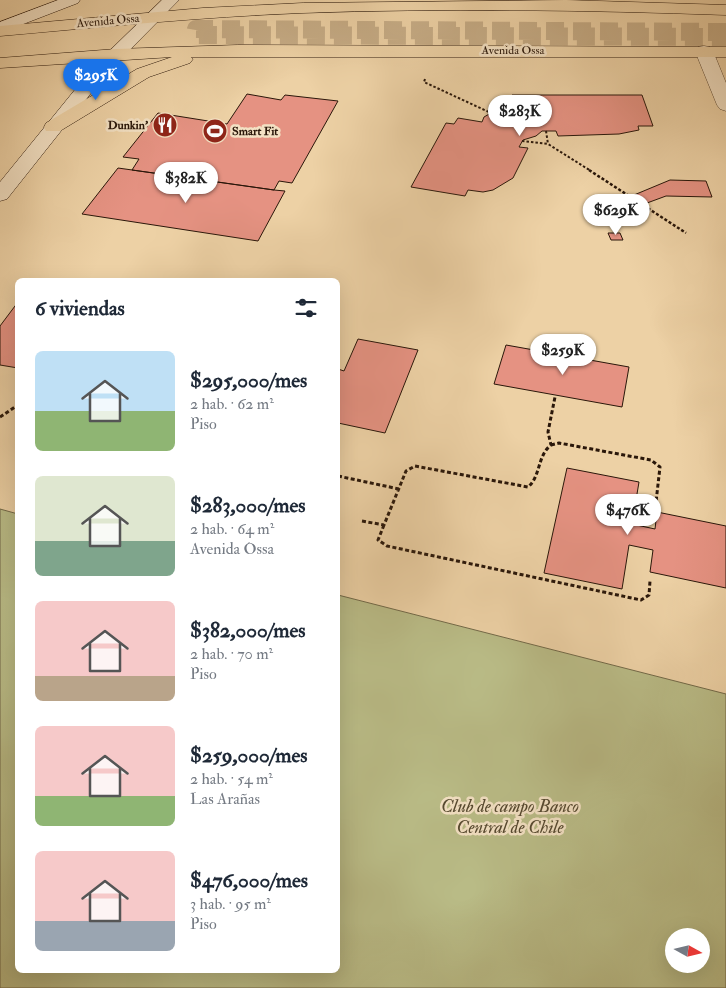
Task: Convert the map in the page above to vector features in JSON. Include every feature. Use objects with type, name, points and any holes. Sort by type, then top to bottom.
[{"type":"main road","points":[[0,30],[72,0]]},
{"type":"main road","points":[[0,195],[53,127],[116,54],[171,0]]},
{"type":"main road","points":[[265,0],[303,8]]},
{"type":"main road","name":"Avenida Ossa","points":[[0,30],[152,17],[378,3],[566,5],[726,10]]},
{"type":"main road","points":[[53,127],[143,73],[170,63],[204,54],[238,50]]},
{"type":"main road","name":"Avenida Ossa","points":[[0,64],[116,54],[238,50],[726,52]]},
{"type":"main road","points":[[704,51],[726,105]]},
{"type":"path","points":[[425,76],[424,82],[491,113]]},
{"type":"path","points":[[546,131],[548,144]]},
{"type":"path","points":[[522,141],[548,144],[686,233]]},
{"type":"path","points":[[551,445],[548,432],[556,397]]},
{"type":"path","points":[[0,417],[15,407]]},
{"type":"path","points":[[650,581],[649,595],[641,600],[387,546],[378,540],[406,471],[410,467],[420,465],[528,487],[534,482],[542,451],[551,445],[559,443],[651,460],[658,464],[656,502]]},
{"type":"path","points":[[340,476],[399,489]]},
{"type":"path","points":[[362,521],[384,525]]},
{"type":"green space","name":"Club de campo Banco Central de Chile","points":[[0,509],[15,513],[15,973],[340,973],[340,596],[726,694],[726,988],[0,988]]},
{"type":"building","points":[[247,94],[281,100],[285,95],[338,101],[292,183],[279,181],[274,190],[132,170],[139,159],[123,157],[158,113],[227,124]]},
{"type":"building","points":[[512,95],[642,95],[653,126],[638,126],[639,130],[619,134],[558,136],[556,131],[542,131],[536,136],[523,140],[519,147],[528,148],[513,178],[493,190],[483,192],[468,190],[465,196],[411,187],[446,123],[454,124],[458,118],[482,122],[484,117],[491,113],[507,109],[505,100],[513,100]]},
{"type":"building","points":[[118,168],[285,191],[258,241],[82,214]]},
{"type":"building","points":[[670,180],[706,181],[712,197],[666,196],[647,203],[634,195]]},
{"type":"building","points":[[608,233],[620,233],[623,240],[611,240]]},
{"type":"building","points":[[15,306],[15,368],[0,365],[0,326]]},
{"type":"building","points":[[358,339],[418,350],[385,433],[340,423],[340,370],[344,371]]},
{"type":"building","points":[[506,345],[629,367],[622,407],[494,384]]},
{"type":"building","points":[[567,468],[639,482],[632,524],[655,529],[657,512],[726,526],[726,588],[650,572],[653,550],[629,545],[622,589],[544,573]]},
{"type":"tunnel","points":[[726,32],[196,29],[195,35],[726,37]]},
{"type":"place","name":"Dunkin'","points":[[165,125]]},
{"type":"place","name":"Smart Fit","points":[[215,131]]}]
